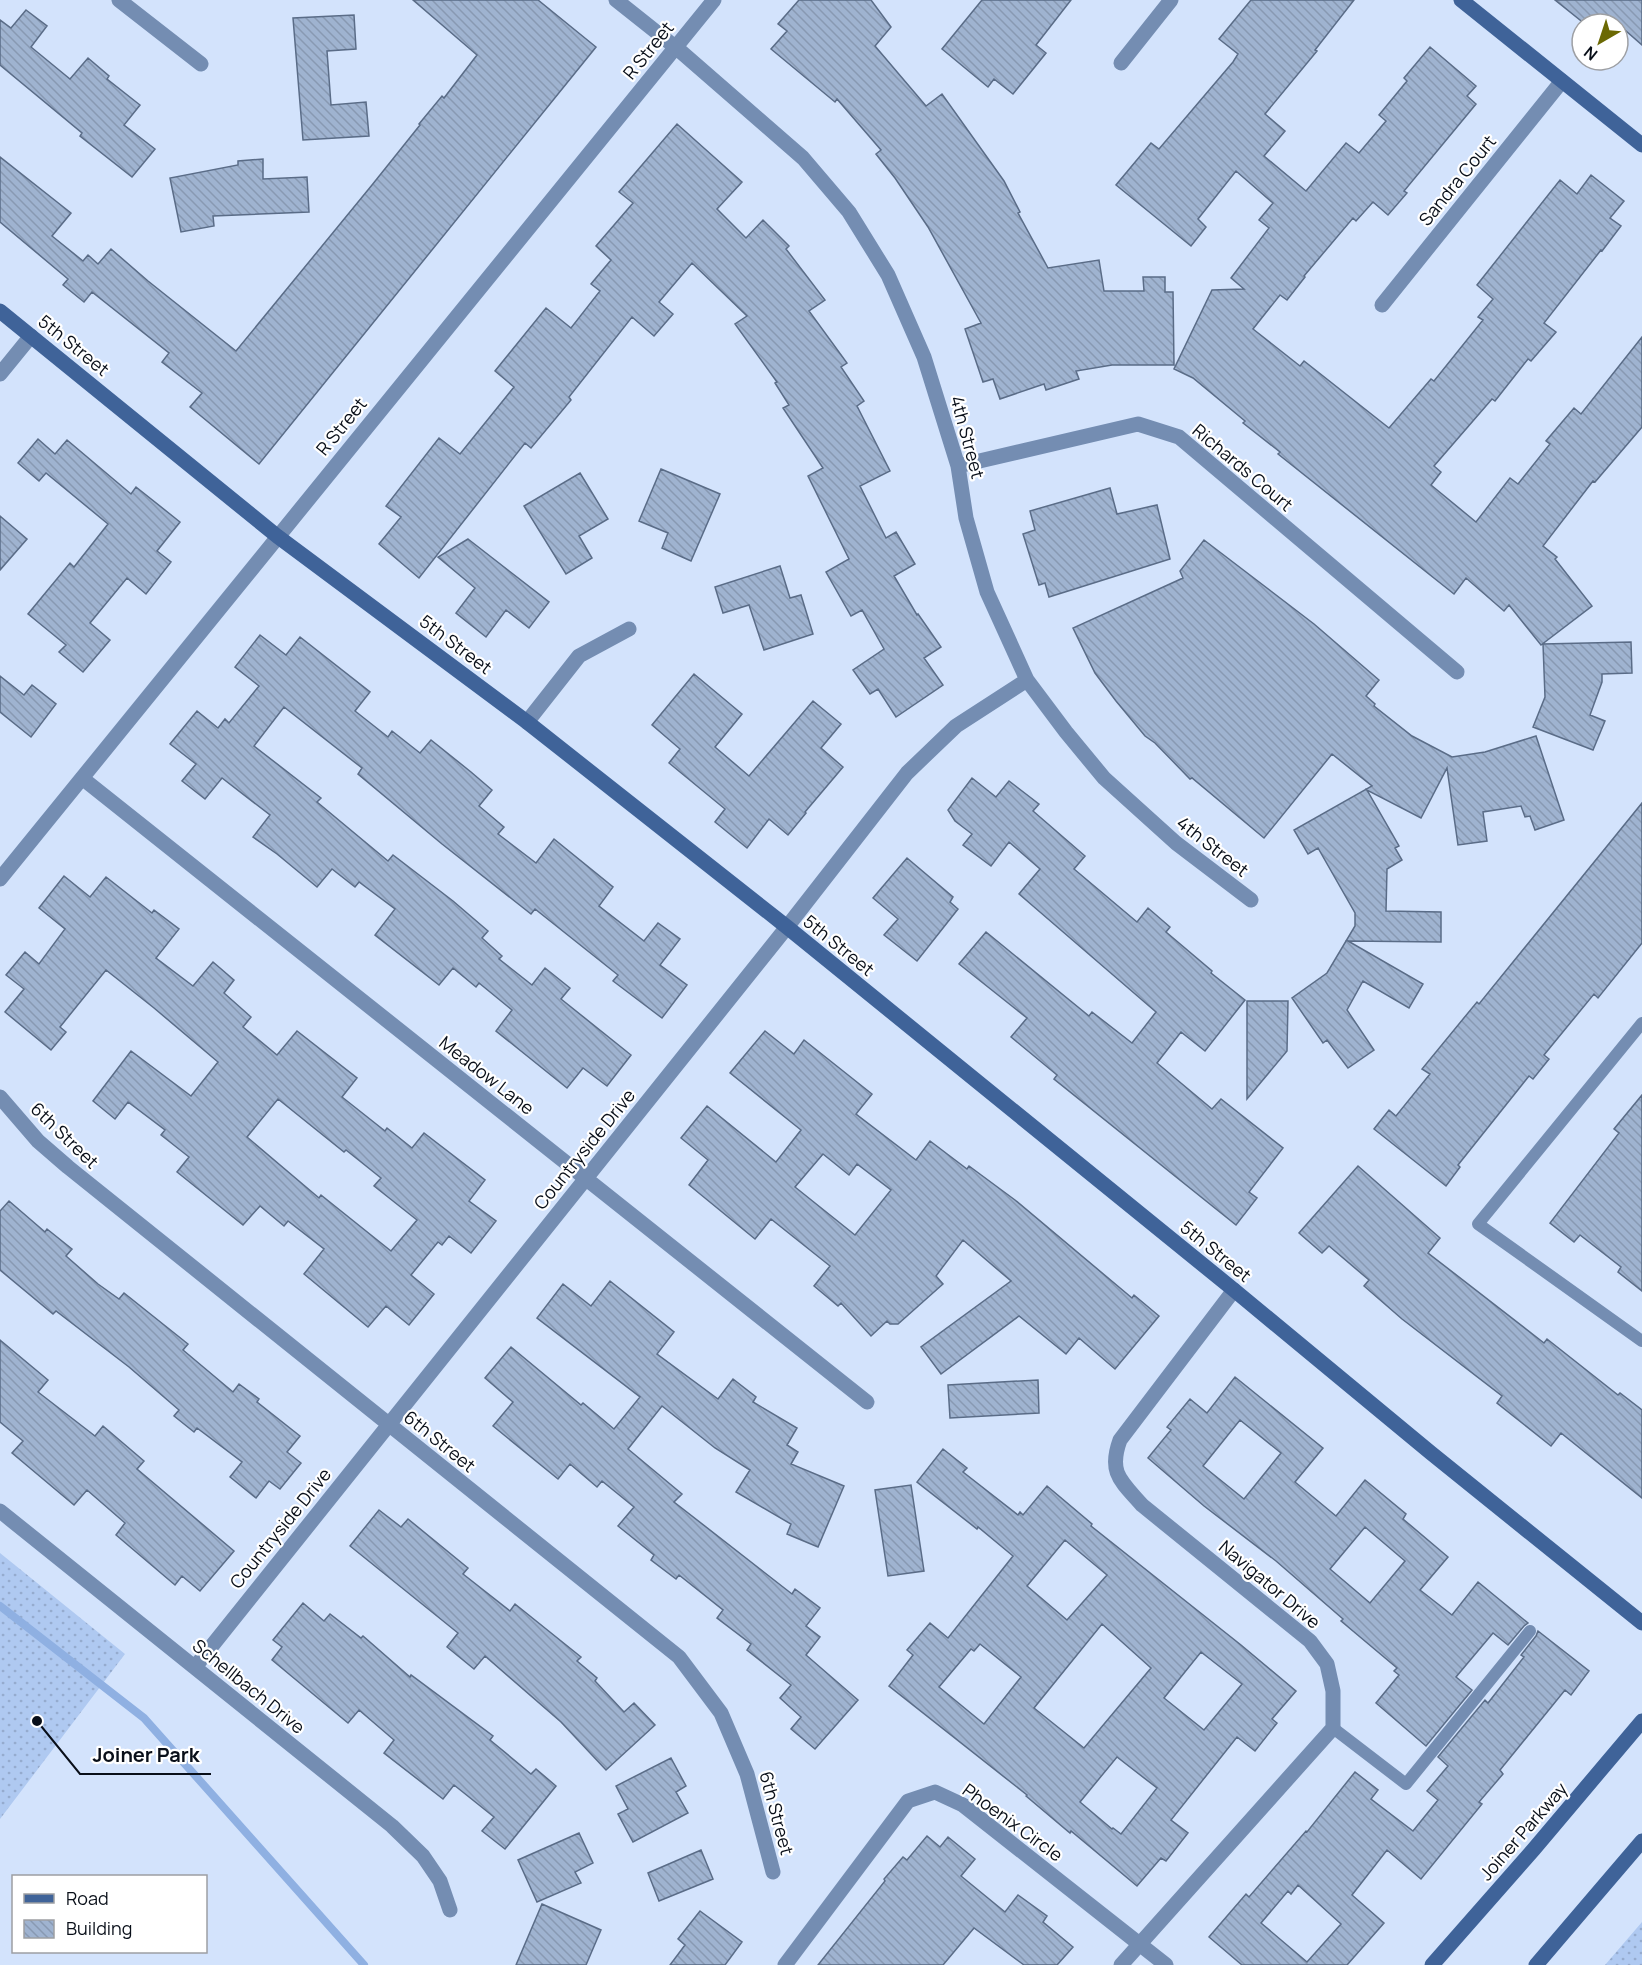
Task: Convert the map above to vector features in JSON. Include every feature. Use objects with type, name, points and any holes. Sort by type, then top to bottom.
[{"type":"street","points":[[119,0],[201,64]]},
{"type":"street","name":"4th Street","points":[[616,0],[803,158],[849,212],[888,275],[924,357],[958,466],[966,518],[987,592],[1027,680],[1104,778],[1176,843],[1251,900]]},
{"type":"street","name":"R Street","points":[[0,879],[714,0]]},
{"type":"street","points":[[1121,63],[1171,0]]},
{"type":"street","points":[[1461,0],[1642,145]]},
{"type":"street","name":"Sandra Court","points":[[1382,304],[1562,81]]},
{"type":"street","name":"5th Street","points":[[0,311],[277,536],[527,722],[787,927],[1642,1623]]},
{"type":"street","points":[[0,374],[31,336]]},
{"type":"street","name":"Richards Court","points":[[958,466],[1138,424],[1179,437],[1457,672]]},
{"type":"street","points":[[527,722],[579,656],[629,629]]},
{"type":"street","name":"Countryside Drive","points":[[195,1667],[787,927],[907,773],[956,726],[1027,680]]},
{"type":"street","name":"Meadow Lane","points":[[82,778],[867,1402]]},
{"type":"street","name":"6th Street","points":[[0,1097],[38,1141],[68,1167],[679,1657],[721,1713],[747,1774],[773,1872]]},
{"type":"street","name":"Navigator Drive","points":[[1234,1290],[1120,1440],[1114,1456],[1118,1478],[1142,1504],[1310,1641],[1327,1664],[1334,1690],[1333,1728]]},
{"type":"street","name":"Schellbach Drive","points":[[0,1511],[392,1826],[423,1856],[440,1881],[450,1910]]},
{"type":"street","name":"Joiner Parkway","points":[[1432,1965],[1534,1849],[1642,1720]]},
{"type":"street","points":[[1121,1965],[1333,1728]]},
{"type":"street","name":"Phoenix Circle","points":[[785,1965],[908,1802],[935,1792],[963,1805],[1166,1965]]},
{"type":"street","points":[[1536,1965],[1642,1841]]},
{"type":"lane","points":[[1642,1023],[1478,1224],[1642,1341]]},
{"type":"lane","points":[[1333,1728],[1406,1784],[1530,1631]]},
{"type":"shaded area","points":[[0,1553],[125,1654],[0,1819]]},
{"type":"shaded area","points":[[1642,1922],[1642,1965],[1605,1965]]},
{"type":"building","points":[[413,0],[538,0],[596,47],[259,464],[190,407],[202,393],[162,362],[169,353],[92,292],[84,302],[63,285],[68,279],[0,222],[0,157],[71,213],[52,236],[83,261],[88,255],[98,264],[111,249],[236,351],[477,55]]},
{"type":"building","points":[[799,0],[871,0],[891,27],[875,46],[926,106],[942,94],[1004,181],[1020,212],[1018,213],[1048,268],[1099,260],[1104,291],[1144,291],[1143,277],[1165,277],[1165,292],[1173,292],[1174,365],[1112,365],[1076,371],[1079,379],[1046,390],[1044,384],[1000,399],[993,379],[983,382],[965,329],[981,323],[928,227],[876,154],[881,150],[837,99],[835,102],[771,49],[787,31],[778,24]]},
{"type":"building","points":[[982,0],[1071,0],[1036,45],[1046,53],[1013,94],[994,79],[988,87],[942,49]]},
{"type":"building","points":[[1251,0],[1354,0],[1315,50],[1317,51],[1265,114],[1285,131],[1264,156],[1306,191],[1346,143],[1359,153],[1386,121],[1379,115],[1407,81],[1404,78],[1430,47],[1476,86],[1467,96],[1476,104],[1404,191],[1407,193],[1388,215],[1373,202],[1356,221],[1353,218],[1304,276],[1287,300],[1280,295],[1253,329],[1300,366],[1304,361],[1389,428],[1431,379],[1434,381],[1483,320],[1478,317],[1493,299],[1477,285],[1560,180],[1577,194],[1591,175],[1624,201],[1610,218],[1621,226],[1544,323],[1556,332],[1531,361],[1528,359],[1495,401],[1492,399],[1434,466],[1441,472],[1431,485],[1476,522],[1510,478],[1518,484],[1550,444],[1546,441],[1574,408],[1581,414],[1642,337],[1642,427],[1595,482],[1593,481],[1543,546],[1557,557],[1555,559],[1592,606],[1541,645],[1509,605],[1504,611],[1466,578],[1454,594],[1278,454],[1280,452],[1243,423],[1245,421],[1193,378],[1174,369],[1212,290],[1244,289],[1231,278],[1269,228],[1259,220],[1273,203],[1236,171],[1198,219],[1206,227],[1191,246],[1116,185],[1151,143],[1159,149],[1233,62],[1238,54],[1219,39]]},
{"type":"building","points":[[1555,0],[1642,0],[1642,45],[1630,34],[1630,12],[1570,12]]},
{"type":"building","points":[[26,10],[47,26],[31,47],[70,79],[88,58],[109,76],[107,79],[140,105],[124,125],[155,149],[132,177],[80,136],[82,133],[0,65],[0,20],[11,28]]},
{"type":"building","points":[[354,15],[356,49],[327,51],[331,105],[366,102],[369,136],[303,140],[293,18]]},
{"type":"building","points":[[677,124],[742,182],[717,209],[746,238],[763,220],[789,246],[786,249],[825,300],[809,311],[847,363],[841,367],[864,401],[857,406],[890,471],[860,486],[886,538],[896,532],[915,564],[894,576],[917,615],[941,647],[924,658],[943,685],[896,717],[878,689],[870,694],[853,670],[884,649],[862,610],[851,616],[826,572],[849,559],[808,476],[823,468],[783,408],[789,405],[775,383],[777,382],[735,324],[747,316],[692,263],[659,302],[673,314],[654,336],[632,317],[569,397],[571,400],[531,448],[525,443],[419,578],[379,544],[401,517],[386,506],[439,438],[460,454],[514,387],[495,371],[546,308],[571,328],[600,291],[591,284],[611,260],[596,246],[633,203],[619,192]]},
{"type":"building","points":[[263,159],[263,179],[307,177],[309,212],[213,216],[214,226],[181,232],[170,178],[238,165],[238,161]]},
{"type":"building","points":[[38,439],[55,454],[67,440],[131,494],[136,487],[180,522],[157,551],[171,562],[146,594],[127,578],[90,623],[110,640],[83,672],[59,652],[66,645],[28,614],[70,563],[74,567],[108,524],[46,473],[39,481],[18,463]]},
{"type":"building","points":[[661,469],[720,494],[691,561],[662,548],[668,533],[639,521]]},
{"type":"building","points":[[580,473],[608,519],[579,536],[592,558],[566,574],[524,506]]},
{"type":"building","points":[[1110,488],[1117,514],[1157,505],[1170,559],[1049,597],[1045,583],[1039,585],[1023,534],[1035,530],[1030,511]]},
{"type":"building","points":[[0,516],[27,539],[0,570]]},
{"type":"building","points":[[468,539],[549,602],[529,628],[506,610],[486,637],[456,613],[475,588],[438,557]]},
{"type":"building","points":[[1204,540],[1314,624],[1379,680],[1366,696],[1375,704],[1374,706],[1412,736],[1452,757],[1485,752],[1536,736],[1564,820],[1535,830],[1530,816],[1525,817],[1521,806],[1483,812],[1487,841],[1458,845],[1447,768],[1421,818],[1367,790],[1399,846],[1395,848],[1402,860],[1387,869],[1386,911],[1441,912],[1441,942],[1348,941],[1423,984],[1409,1008],[1363,981],[1347,1010],[1374,1050],[1348,1068],[1327,1040],[1323,1043],[1292,998],[1327,973],[1355,926],[1355,913],[1318,848],[1308,854],[1294,830],[1372,786],[1332,754],[1264,838],[1192,778],[1190,779],[1155,743],[1145,736],[1095,673],[1073,628],[1183,578],[1180,571]]},
{"type":"building","points":[[780,566],[790,598],[801,595],[813,634],[764,650],[749,605],[723,613],[715,587]]},
{"type":"building","points":[[260,635],[286,655],[300,637],[370,692],[355,711],[388,737],[392,731],[420,753],[431,740],[471,772],[492,790],[479,806],[504,827],[498,834],[536,863],[554,839],[613,887],[599,906],[644,941],[658,923],[680,939],[660,965],[687,985],[662,1018],[613,981],[618,975],[535,909],[531,914],[442,844],[358,774],[362,768],[284,707],[254,746],[321,798],[317,802],[388,861],[393,855],[488,931],[482,938],[502,956],[499,959],[532,985],[545,968],[570,988],[561,999],[631,1055],[607,1086],[583,1068],[567,1088],[496,1031],[512,1010],[479,983],[476,987],[453,968],[439,985],[375,935],[395,909],[359,882],[355,887],[332,869],[317,887],[253,837],[270,815],[222,778],[205,799],[182,781],[196,764],[170,744],[197,711],[218,728],[225,719],[229,723],[259,686],[235,667]]},
{"type":"building","points":[[1631,642],[1632,673],[1602,674],[1602,682],[1590,715],[1605,721],[1593,750],[1533,727],[1545,697],[1543,644]]},
{"type":"building","points":[[694,674],[742,714],[715,747],[749,776],[813,701],[841,724],[821,748],[843,767],[788,835],[769,819],[747,848],[715,822],[725,809],[669,763],[680,749],[652,725]]},
{"type":"building","points":[[0,676],[24,695],[32,685],[56,704],[31,737],[0,712]]},
{"type":"building","points":[[972,778],[996,797],[1009,781],[1039,804],[1033,811],[1085,856],[1074,869],[1137,922],[1148,908],[1170,927],[1166,932],[1245,1000],[1205,1051],[1181,1032],[1157,1063],[1212,1109],[1221,1099],[1283,1148],[1249,1192],[1257,1198],[1236,1225],[1054,1079],[1057,1075],[1011,1037],[1027,1018],[959,964],[986,932],[1089,1016],[1092,1012],[1132,1043],[1156,1012],[1019,894],[1040,869],[1009,842],[991,866],[963,845],[972,834],[955,821],[948,810]]},
{"type":"building","points":[[1642,803],[1642,943],[1598,998],[1594,994],[1544,1055],[1549,1059],[1533,1079],[1529,1076],[1458,1165],[1460,1167],[1446,1186],[1374,1129],[1389,1110],[1396,1116],[1430,1074],[1422,1069],[1477,1002],[1479,1004]]},
{"type":"building","points":[[907,858],[953,897],[950,902],[958,909],[917,961],[884,935],[898,919],[873,898]]},
{"type":"building","points":[[64,876],[90,897],[106,877],[152,913],[154,910],[179,929],[156,958],[193,986],[213,962],[234,980],[224,993],[251,1017],[243,1027],[277,1055],[297,1031],[357,1078],[342,1097],[385,1131],[387,1128],[412,1148],[424,1133],[485,1180],[469,1201],[496,1221],[471,1253],[449,1236],[442,1245],[438,1242],[411,1275],[434,1294],[409,1325],[386,1306],[368,1327],[304,1274],[324,1249],[288,1221],[284,1226],[260,1206],[243,1225],[177,1172],[189,1157],[161,1135],[165,1130],[128,1102],[115,1119],[93,1101],[131,1051],[191,1096],[218,1062],[106,970],[60,1027],[66,1032],[51,1050],[5,1012],[24,989],[6,975],[25,952],[39,964],[65,929],[39,908]],"holes":[[[278,1099],[344,1152],[346,1150],[381,1178],[374,1186],[417,1220],[391,1251],[321,1195],[319,1198],[247,1137]]]},
{"type":"building","points":[[1247,1001],[1288,1001],[1287,1051],[1247,1099]]},
{"type":"building","points":[[765,1031],[794,1054],[804,1040],[872,1094],[856,1114],[916,1160],[930,1141],[967,1169],[969,1166],[1015,1200],[1132,1298],[1134,1295],[1159,1316],[1115,1369],[1079,1338],[1066,1354],[1019,1316],[941,1374],[921,1347],[1011,1281],[963,1240],[936,1276],[943,1284],[898,1324],[890,1324],[887,1321],[871,1336],[841,1303],[838,1306],[814,1286],[830,1266],[771,1219],[755,1239],[689,1185],[708,1160],[681,1138],[707,1106],[776,1162],[801,1130],[730,1073]],"holes":[[[823,1154],[849,1175],[857,1164],[891,1190],[855,1235],[795,1187]]]},
{"type":"building","points":[[1642,1095],[1642,1291],[1618,1272],[1621,1267],[1580,1235],[1574,1242],[1550,1223],[1619,1133],[1614,1129]]},
{"type":"building","points":[[1358,1166],[1440,1238],[1428,1253],[1544,1343],[1547,1339],[1618,1395],[1620,1393],[1642,1410],[1642,1498],[1561,1433],[1551,1446],[1497,1403],[1502,1396],[1402,1319],[1364,1286],[1369,1280],[1329,1246],[1322,1253],[1299,1233]]},
{"type":"building","points":[[9,1201],[45,1232],[47,1229],[72,1249],[66,1256],[98,1284],[119,1299],[124,1293],[188,1344],[183,1350],[233,1392],[239,1384],[259,1399],[257,1402],[300,1436],[287,1452],[301,1463],[280,1489],[269,1481],[256,1498],[230,1477],[242,1462],[197,1428],[194,1432],[174,1416],[179,1410],[129,1367],[56,1311],[53,1314],[0,1270],[0,1211]]},
{"type":"building","points":[[610,1281],[674,1332],[657,1354],[718,1399],[733,1379],[756,1397],[753,1402],[797,1428],[787,1445],[798,1452],[791,1464],[844,1486],[818,1547],[787,1534],[791,1524],[736,1492],[750,1470],[715,1448],[662,1406],[628,1449],[682,1494],[674,1502],[792,1594],[795,1589],[820,1608],[806,1626],[820,1637],[806,1655],[858,1700],[815,1749],[791,1729],[801,1717],[780,1698],[791,1685],[747,1650],[751,1644],[717,1618],[723,1610],[679,1575],[676,1579],[651,1560],[654,1555],[618,1526],[634,1507],[602,1481],[597,1487],[570,1464],[558,1479],[493,1426],[513,1402],[485,1378],[511,1347],[614,1429],[640,1397],[537,1318],[563,1284],[591,1306]]},
{"type":"building","points":[[0,1340],[48,1380],[38,1392],[95,1436],[103,1426],[144,1461],[137,1469],[234,1551],[200,1591],[182,1576],[175,1585],[116,1535],[125,1523],[87,1490],[74,1505],[12,1453],[23,1441],[0,1422]]},
{"type":"building","points":[[1235,1377],[1323,1448],[1295,1482],[1336,1516],[1365,1480],[1406,1514],[1403,1519],[1448,1557],[1420,1590],[1452,1615],[1478,1582],[1528,1623],[1508,1645],[1493,1633],[1456,1677],[1472,1690],[1426,1746],[1376,1703],[1399,1675],[1394,1671],[1397,1668],[1341,1621],[1343,1619],[1276,1561],[1204,1506],[1148,1458],[1171,1430],[1167,1427],[1190,1399],[1207,1413]],"holes":[[[1240,1420],[1281,1453],[1244,1499],[1203,1466]],[[1365,1527],[1405,1561],[1370,1603],[1330,1569]]]},
{"type":"building","points":[[1038,1380],[1039,1413],[950,1418],[948,1385]]},
{"type":"building","points":[[943,1449],[967,1468],[963,1472],[1018,1515],[1020,1512],[1023,1515],[1047,1486],[1092,1524],[1091,1526],[1296,1691],[1272,1719],[1277,1723],[1255,1751],[1237,1737],[1171,1820],[1188,1833],[1166,1861],[1161,1858],[1137,1886],[889,1686],[913,1655],[907,1650],[930,1623],[948,1638],[1013,1556],[917,1482]],"holes":[[[1065,1540],[1107,1575],[1067,1620],[1027,1586]],[[1102,1624],[1151,1668],[1084,1748],[1034,1708]],[[980,1644],[1021,1677],[984,1724],[939,1687],[971,1649],[974,1651]],[[1201,1652],[1242,1684],[1204,1730],[1164,1698]],[[1117,1757],[1157,1788],[1121,1834],[1080,1802]]]},
{"type":"building","points":[[911,1485],[924,1571],[888,1576],[875,1490]]},
{"type":"building","points":[[379,1510],[401,1527],[408,1519],[468,1568],[463,1574],[510,1611],[515,1604],[581,1657],[577,1661],[597,1678],[595,1681],[624,1712],[634,1703],[655,1725],[606,1770],[561,1722],[485,1656],[474,1669],[447,1647],[458,1633],[350,1546]]},
{"type":"building","points":[[303,1603],[324,1621],[330,1614],[361,1638],[363,1636],[410,1677],[411,1675],[493,1736],[490,1740],[531,1774],[536,1769],[556,1786],[505,1849],[482,1831],[494,1817],[454,1785],[443,1799],[384,1753],[394,1740],[359,1710],[348,1723],[272,1660],[282,1647],[273,1640]]},
{"type":"building","points":[[1538,1631],[1589,1671],[1571,1695],[1565,1690],[1500,1770],[1503,1774],[1479,1802],[1482,1804],[1421,1879],[1387,1850],[1352,1895],[1384,1923],[1347,1965],[1242,1965],[1209,1937],[1246,1894],[1249,1897],[1307,1832],[1355,1772],[1378,1790],[1371,1799],[1413,1831],[1438,1800],[1427,1791],[1448,1766],[1438,1757],[1485,1700],[1488,1703],[1524,1657],[1521,1655]],"holes":[[[1298,1885],[1341,1924],[1307,1962],[1261,1923],[1288,1891],[1291,1894]]]},
{"type":"building","points":[[671,1758],[686,1786],[676,1792],[688,1813],[633,1842],[618,1814],[628,1809],[616,1786]]},
{"type":"building","points":[[579,1833],[593,1863],[575,1872],[581,1883],[537,1902],[518,1860]]},
{"type":"building","points":[[927,1836],[940,1847],[948,1837],[975,1859],[961,1876],[1005,1912],[1018,1895],[1047,1916],[1043,1922],[1073,1947],[1057,1965],[1024,1965],[974,1928],[943,1965],[818,1965],[885,1881],[884,1879],[903,1857],[907,1860]]},
{"type":"building","points":[[701,1850],[713,1879],[659,1901],[648,1873]]},
{"type":"building","points":[[542,1904],[601,1930],[586,1965],[516,1965]]},
{"type":"building","points":[[700,1911],[742,1942],[725,1965],[670,1965],[685,1945],[678,1939]]},
{"type":"waterway","points":[[0,1606],[144,1718],[364,1965]]},
{"type":"place","name":"Joiner Park","points":[[37,1721]]}]
